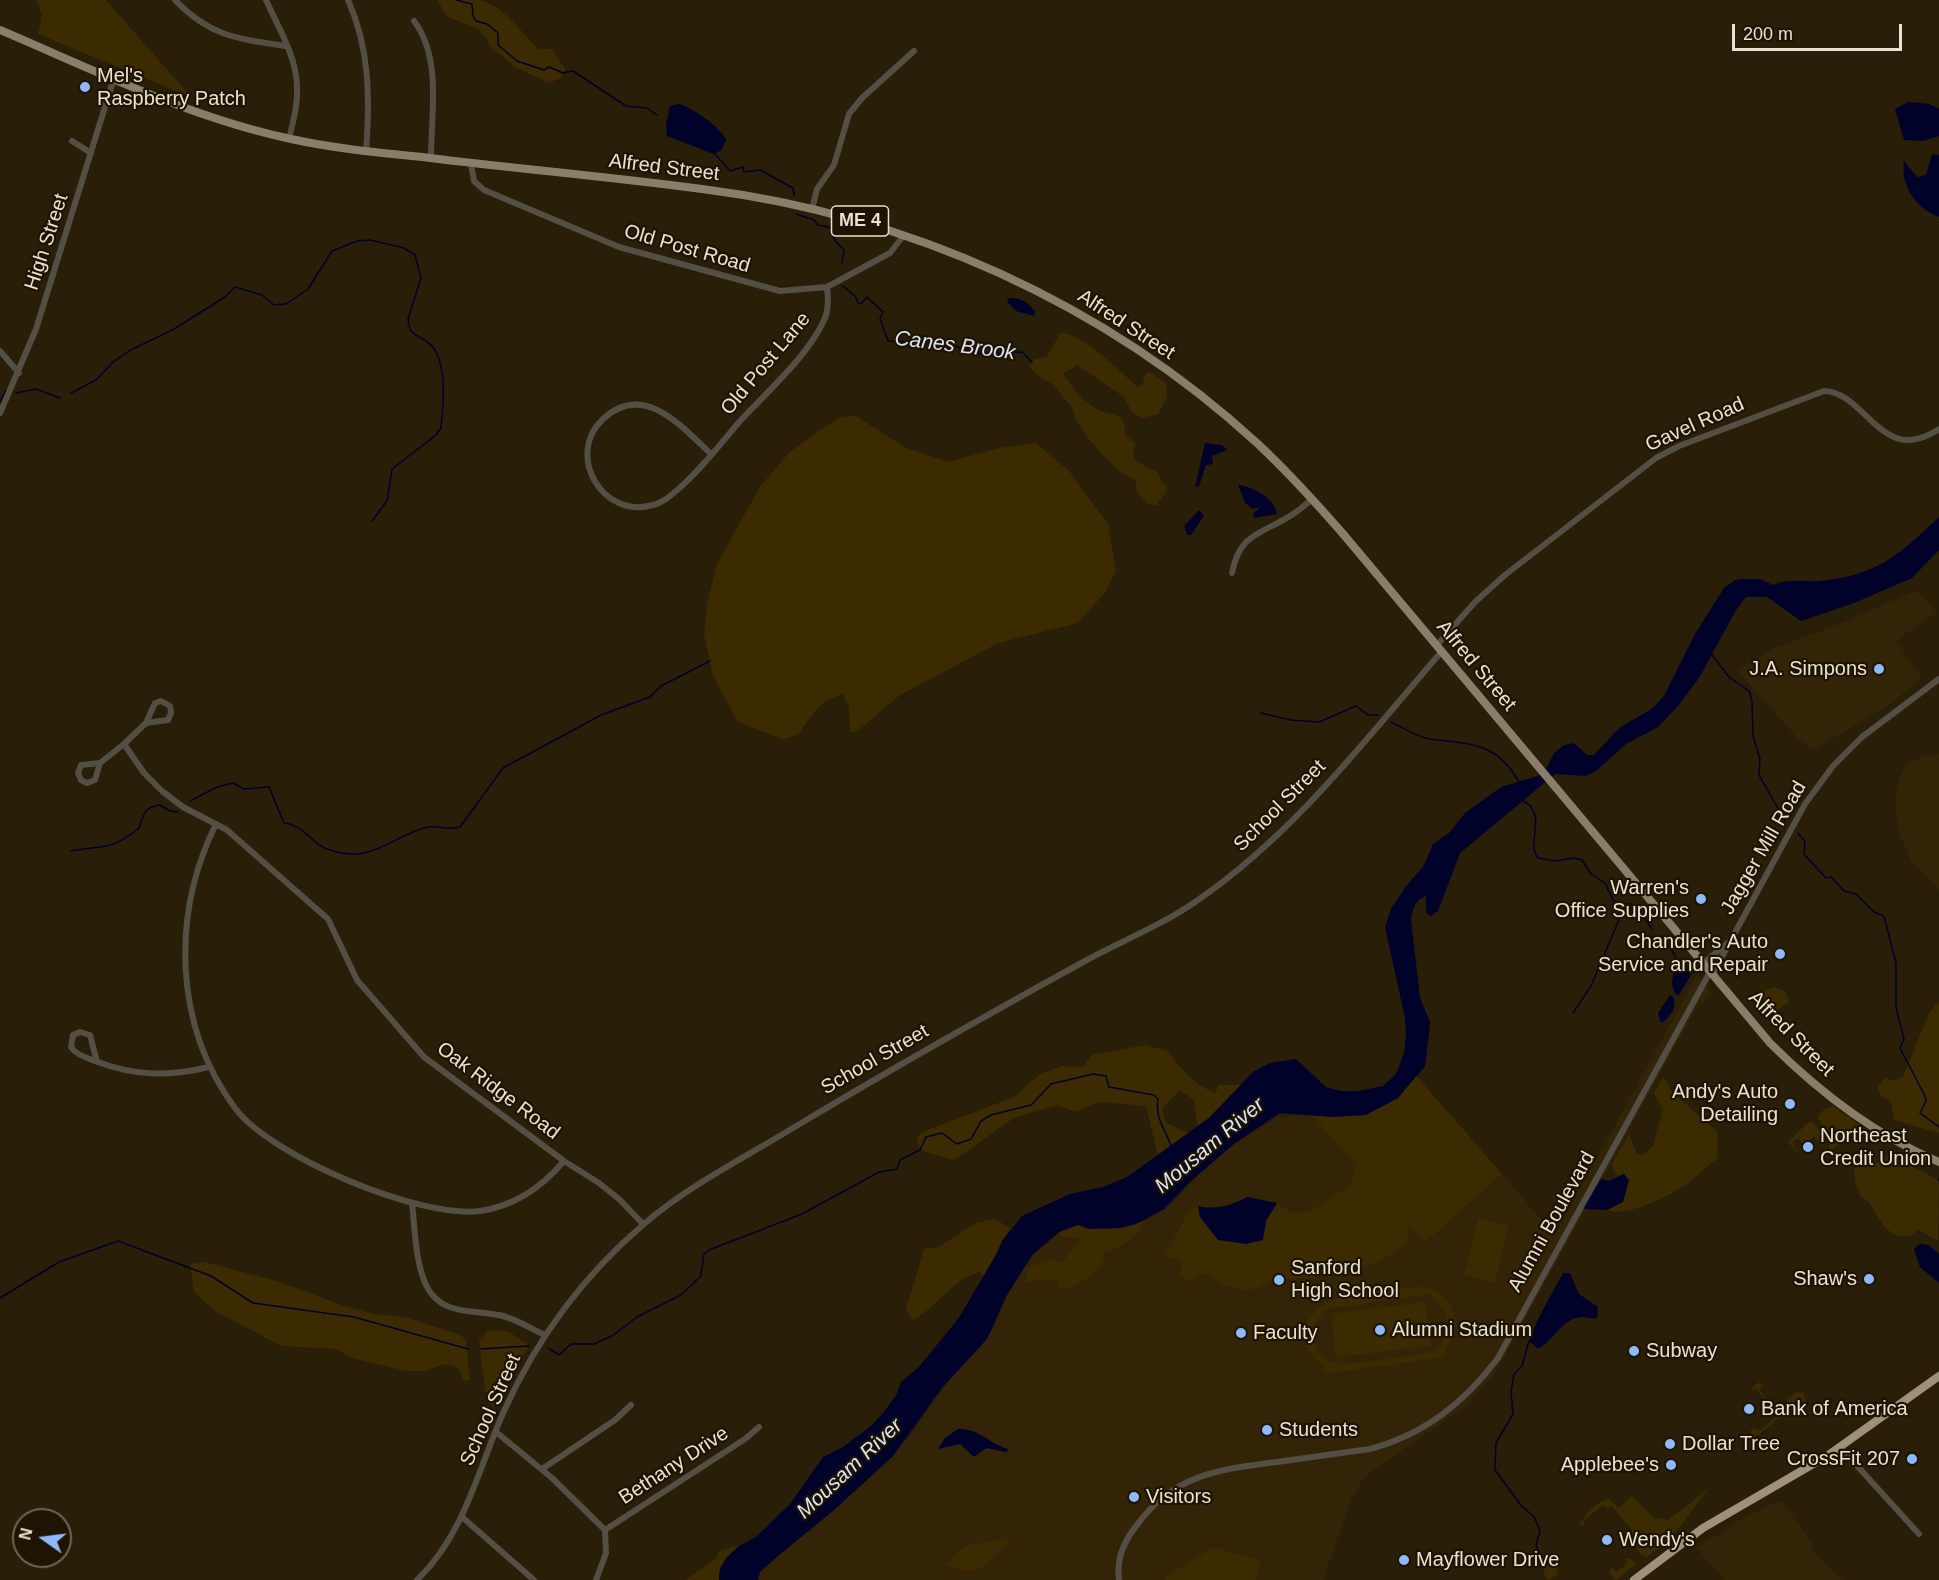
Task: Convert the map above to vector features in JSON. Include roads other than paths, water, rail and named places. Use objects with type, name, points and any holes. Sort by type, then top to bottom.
[{"type":"highway","points":[[1634,1580],[1703,1528],[1840,1447],[1939,1376]]},
{"type":"main road","name":"Alfred Street","points":[[0,30],[210,116],[289,139],[366,151],[705,189],[812,209],[904,235],[978,263],[1026,285],[1124,341],[1216,408],[1256,443],[1312,499],[1440,648],[1770,1043],[1831,1098],[1875,1128],[1939,1162]]},
{"type":"street","points":[[175,0],[197,21],[212,30],[236,38],[286,46]]},
{"type":"street","points":[[266,0],[294,67],[297,88],[289,139]]},
{"type":"street","points":[[348,0],[358,24],[366,63],[368,99],[366,151]]},
{"type":"street","points":[[414,21],[423,35],[430,54],[431,158]]},
{"type":"street","points":[[812,209],[817,189],[834,165],[849,114],[914,51]]},
{"type":"street","name":"High Street","points":[[0,413],[19,373],[48,293],[114,78]]},
{"type":"street","points":[[72,141],[91,153]]},
{"type":"street","name":"Old Post Road","points":[[471,163],[474,181],[484,190],[612,244],[764,288],[794,292],[826,287],[890,253],[904,235]]},
{"type":"street","name":"Old Post Lane","points":[[711,454],[664,412],[637,405],[616,410],[604,418],[591,436],[587,457],[592,479],[603,493],[626,506],[643,507],[668,498],[711,454],[815,336],[826,313],[826,287]]},
{"type":"street","points":[[0,351],[19,373]]},
{"type":"street","name":"Gavel Road","points":[[1440,648],[1475,602],[1505,575],[1632,475],[1673,449],[1824,391],[1844,395],[1877,428],[1896,437],[1919,438],[1939,429]]},
{"type":"street","points":[[1232,573],[1236,554],[1244,543],[1268,526],[1292,515],[1312,499]]},
{"type":"street","name":"School Street","points":[[417,1580],[441,1553],[462,1517],[495,1432],[523,1373],[545,1335],[591,1275],[643,1224],[690,1190],[903,1061],[1196,902],[1283,832],[1317,797],[1440,648]]},
{"type":"street","name":"Jagger Mill Road","points":[[1711,974],[1726,952],[1729,942],[1804,804],[1833,766],[1862,737],[1939,679]]},
{"type":"street","points":[[100,763],[146,723],[155,703],[161,701],[170,706],[171,714],[168,720],[146,723]]},
{"type":"street","name":"Oak Ridge Road","points":[[124,744],[144,773],[162,791],[183,807],[216,824],[239,840],[328,919],[357,980],[424,1057],[619,1199],[643,1224]]},
{"type":"street","points":[[216,824],[205,846],[198,872],[185,962],[190,1011],[198,1041],[209,1067],[242,1117],[273,1140],[343,1178],[412,1203],[458,1211],[496,1208],[534,1190],[564,1161]]},
{"type":"street","name":"Jagger Mill Road","points":[[1702,964],[1729,942]]},
{"type":"street","name":"Alumni Boulevard","points":[[1119,1580],[1121,1552],[1134,1528],[1165,1495],[1187,1481],[1222,1470],[1370,1449],[1389,1443],[1433,1422],[1471,1391],[1497,1358],[1711,974]]},
{"type":"street","points":[[97,1062],[90,1035],[80,1032],[73,1035],[70,1043],[73,1050],[97,1062],[144,1075],[183,1073],[209,1067]]},
{"type":"street","points":[[412,1203],[422,1274],[435,1298],[449,1308],[462,1312],[501,1316],[515,1320],[545,1335]]},
{"type":"street","points":[[542,1470],[615,1420],[630,1405]]},
{"type":"street","name":"Bethany Drive","points":[[605,1530],[746,1440],[759,1426]]},
{"type":"street","points":[[495,1432],[587,1510],[605,1530],[606,1553],[596,1580]]},
{"type":"street","points":[[1840,1447],[1918,1534]]},
{"type":"street","points":[[462,1517],[534,1580]]},
{"type":"water","points":[[1908,102],[1929,104],[1939,109],[1939,136],[1923,141],[1904,140],[1895,109]]},
{"type":"water","points":[[679,104],[698,113],[724,135],[726,140],[721,150],[714,154],[667,136],[666,125],[670,106]]},
{"type":"water","points":[[1932,154],[1939,155],[1939,217],[1923,208],[1911,195],[1903,170],[1904,161],[1917,177],[1926,175]]},
{"type":"water","points":[[1009,298],[1017,298],[1027,303],[1035,312],[1034,316],[1016,311],[1007,302]]},
{"type":"water","points":[[1205,443],[1222,445],[1227,450],[1212,456],[1213,464],[1206,465],[1199,486],[1195,487]]},
{"type":"water","points":[[1238,485],[1250,488],[1268,498],[1276,508],[1277,514],[1254,518],[1253,514],[1260,507],[1253,509],[1245,503]]},
{"type":"water","points":[[1199,510],[1204,516],[1191,535],[1187,535],[1184,526]]},
{"type":"water","name":"Mousam River","points":[[1939,517],[1939,550],[1912,578],[1854,603],[1801,621],[1767,597],[1746,597],[1736,610],[1699,678],[1678,706],[1658,727],[1626,744],[1596,771],[1586,776],[1555,774],[1460,853],[1438,911],[1431,916],[1426,913],[1426,896],[1422,897],[1415,905],[1411,919],[1420,998],[1430,1022],[1425,1066],[1398,1098],[1366,1115],[1332,1117],[1280,1113],[1235,1143],[1191,1181],[1164,1209],[1136,1224],[1121,1228],[1089,1229],[1078,1225],[1059,1232],[1033,1254],[1007,1295],[987,1339],[942,1388],[893,1456],[833,1511],[760,1572],[758,1580],[719,1580],[720,1568],[727,1557],[739,1546],[756,1537],[790,1504],[823,1457],[843,1447],[871,1426],[883,1413],[897,1394],[901,1382],[918,1368],[958,1319],[1002,1241],[1022,1216],[1070,1194],[1103,1187],[1127,1177],[1209,1118],[1253,1072],[1270,1063],[1296,1059],[1326,1087],[1341,1091],[1358,1091],[1383,1086],[1396,1074],[1404,1053],[1405,1018],[1385,927],[1391,909],[1406,886],[1423,867],[1433,844],[1449,833],[1465,813],[1501,787],[1538,776],[1546,769],[1554,753],[1564,745],[1574,743],[1587,755],[1594,755],[1619,728],[1653,708],[1664,696],[1695,634],[1724,588],[1735,580],[1760,579],[1773,585],[1790,581],[1819,581],[1856,574],[1871,569],[1898,553]]},
{"type":"water","points":[[1675,955],[1680,965],[1686,967],[1691,975],[1679,995],[1675,994],[1672,984]]},
{"type":"water","points":[[1670,995],[1674,998],[1673,1009],[1670,1016],[1661,1023],[1658,1013]]},
{"type":"water","points":[[1624,1174],[1629,1180],[1623,1202],[1607,1210],[1585,1209],[1584,1207],[1601,1179],[1609,1181]]},
{"type":"water","points":[[1247,1197],[1277,1203],[1266,1221],[1263,1240],[1246,1244],[1218,1240],[1200,1217],[1198,1206],[1211,1208],[1223,1206]]},
{"type":"water","points":[[1920,1244],[1929,1245],[1939,1254],[1939,1283],[1920,1267],[1914,1249]]},
{"type":"water","points":[[1563,1273],[1570,1273],[1579,1294],[1598,1307],[1597,1318],[1582,1317],[1569,1321],[1538,1349],[1529,1341]]},
{"type":"water","points":[[958,1429],[973,1431],[1009,1449],[1006,1452],[986,1448],[974,1457],[960,1444],[938,1449],[945,1438]]},
{"type":"waterway","name":"Canes Brook","points":[[456,0],[472,4],[476,21],[487,24],[498,33],[498,45],[517,61],[544,70],[549,67],[563,73],[573,71],[626,106],[647,108],[657,115]]},
{"type":"waterway","name":"Canes Brook","points":[[715,154],[730,171],[743,167],[744,172],[760,170],[793,188],[794,195]]},
{"type":"waterway","name":"Canes Brook","points":[[796,214],[814,220],[818,225],[834,228],[834,238],[844,250],[842,263]]},
{"type":"waterway","points":[[71,393],[96,380],[113,362],[129,351],[174,329],[225,297],[235,287],[262,295],[274,305],[286,304],[308,289],[332,251],[357,241],[370,240],[404,248],[415,255],[421,278],[408,319],[409,326],[413,333],[431,345],[440,362],[443,385],[441,428],[436,435],[392,469],[387,501],[372,521]]},
{"type":"waterway","name":"Canes Brook","points":[[843,286],[855,296],[858,303],[861,304],[867,297],[883,312],[880,319],[888,341],[944,343],[982,354],[1022,352],[1032,362]]},
{"type":"waterway","points":[[16,393],[36,389],[60,398]]},
{"type":"waterway","points":[[0,402],[6,390]]},
{"type":"waterway","points":[[1712,655],[1729,677],[1749,691],[1752,701],[1753,736],[1760,759],[1759,775],[1785,821]]},
{"type":"waterway","points":[[190,801],[217,787],[233,783],[244,789],[269,787],[284,823],[304,831],[317,844],[327,849],[342,853],[368,852],[424,828],[460,827],[503,768],[601,715],[650,697],[661,686],[710,661]]},
{"type":"waterway","points":[[1261,713],[1291,720],[1319,722],[1356,706],[1368,715],[1379,715]]},
{"type":"waterway","points":[[1391,722],[1424,738],[1469,744],[1491,752],[1501,759],[1519,782]]},
{"type":"waterway","points":[[1520,799],[1530,805],[1534,813],[1536,820],[1534,846],[1538,858],[1555,861],[1574,858],[1582,860],[1591,874],[1606,884],[1621,915],[1591,986],[1573,1013]]},
{"type":"waterway","points":[[71,851],[114,844],[139,828],[145,812],[151,807],[160,805],[170,811],[178,812]]},
{"type":"waterway","points":[[1798,833],[1805,842],[1804,854],[1826,878],[1831,877],[1844,891],[1856,894],[1874,912],[1884,916],[1896,963],[1896,1008],[1904,1039],[1900,1048],[1925,1096],[1926,1101],[1920,1113],[1939,1127]]},
{"type":"waterway","points":[[1619,903],[1635,905],[1652,929]]},
{"type":"waterway","points":[[1664,939],[1675,955]]},
{"type":"waterway","points":[[548,1348],[559,1355],[571,1344],[594,1344],[612,1336],[637,1317],[681,1295],[701,1276],[704,1254],[709,1250],[802,1214],[879,1172],[897,1169],[900,1160],[920,1150],[926,1137],[942,1133],[957,1144],[971,1139],[981,1121],[991,1115],[1031,1105],[1051,1084],[1093,1074],[1106,1076],[1109,1087],[1154,1095],[1158,1099],[1159,1118],[1171,1146]]},
{"type":"waterway","points":[[0,1298],[59,1262],[118,1241],[211,1276],[253,1303],[354,1317],[468,1349]]},
{"type":"waterway","points":[[1529,1341],[1522,1366],[1514,1374],[1511,1392],[1513,1414],[1496,1443],[1495,1470],[1520,1504],[1534,1517],[1540,1531],[1536,1545],[1545,1567]]},
{"type":"waterway","points":[[481,1349],[529,1346]]},
{"type":"place","name":"Mel's Raspberry Patch","points":[[85,87]]},
{"type":"place","name":"J.A. Simpons","points":[[1879,669]]},
{"type":"place","name":"Warren's Office Supplies","points":[[1701,899]]},
{"type":"place","name":"Chandler's Auto Service and Repair","points":[[1780,954]]},
{"type":"place","name":"Andy's Auto Detailing","points":[[1790,1104]]},
{"type":"place","name":"Northeast Credit Union","points":[[1808,1147]]},
{"type":"place","name":"Shaw's","points":[[1869,1279]]},
{"type":"place","name":"Sanford High School","points":[[1279,1280]]},
{"type":"place","name":"Alumni Stadium","points":[[1380,1330]]},
{"type":"place","name":"Faculty","points":[[1241,1333]]},
{"type":"place","name":"Subway","points":[[1634,1351]]},
{"type":"place","name":"Bank of America","points":[[1749,1409]]},
{"type":"place","name":"Students","points":[[1267,1430]]},
{"type":"place","name":"Dollar Tree","points":[[1670,1444]]},
{"type":"place","name":"CrossFit 207","points":[[1912,1459]]},
{"type":"place","name":"Applebee's","points":[[1671,1465]]},
{"type":"place","name":"Visitors","points":[[1134,1497]]},
{"type":"place","name":"Wendy's","points":[[1607,1540]]},
{"type":"place","name":"Mayflower Drive","points":[[1404,1560]]}]
